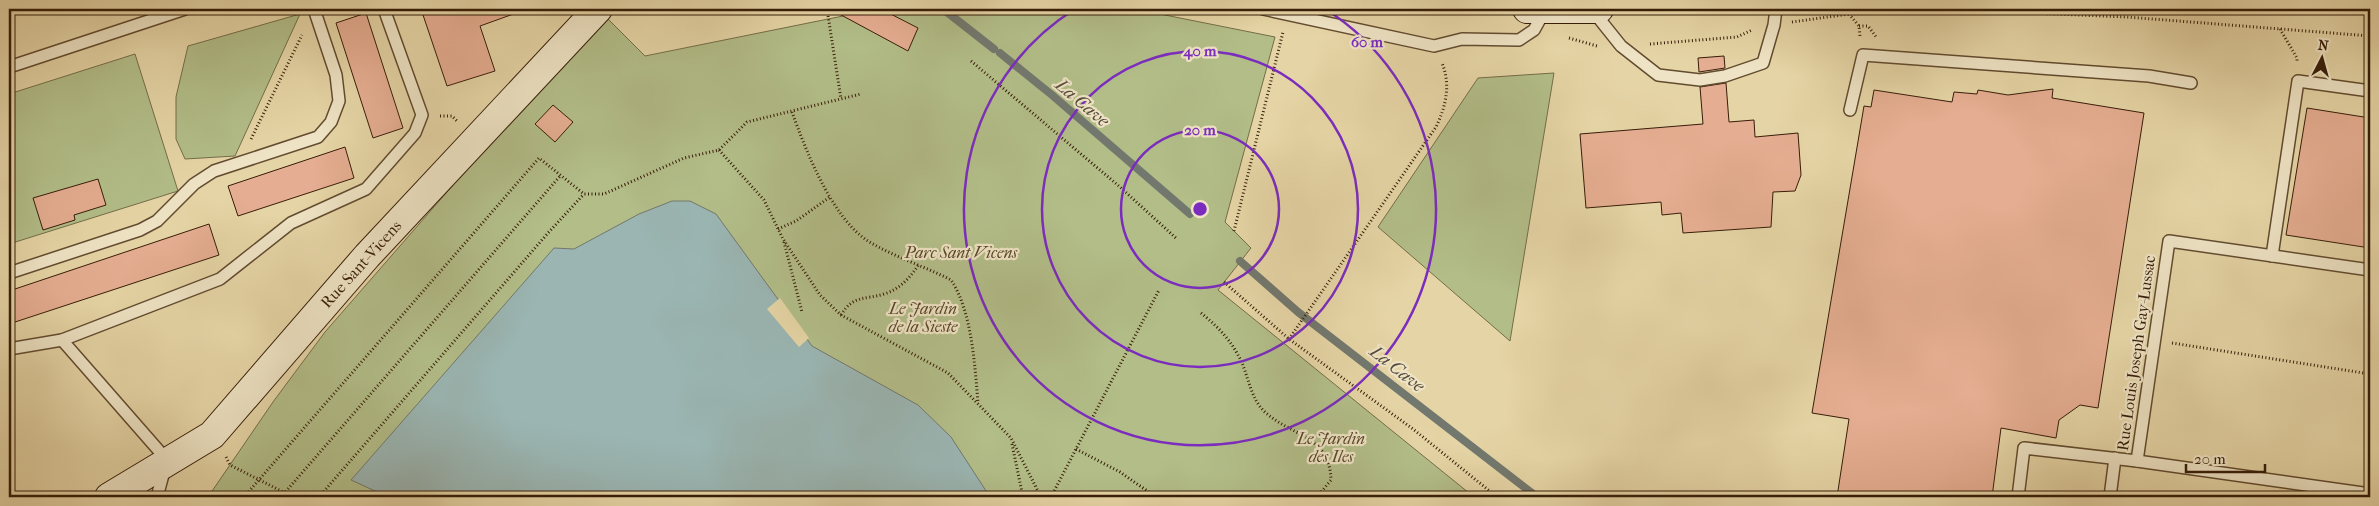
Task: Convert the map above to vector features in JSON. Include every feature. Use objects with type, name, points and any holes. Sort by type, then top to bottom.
[{"type":"main road","name":"Rue Sant-Vicens","points":[[109,497],[167,460],[212,435],[367,256],[598,9]]},
{"type":"main road","points":[[1545,10],[1599,9]]},
{"type":"lane","points":[[9,67],[185,9]]},
{"type":"lane","points":[[9,273],[140,230],[157,221],[194,184],[214,171],[318,137],[331,122],[339,100],[336,75],[314,9]]},
{"type":"lane","points":[[9,349],[62,340],[220,279],[291,223],[366,189],[415,133],[422,115],[384,9]]},
{"type":"lane","points":[[1263,9],[1434,46],[1462,39],[1519,40],[1534,30],[1545,10]]},
{"type":"lane","points":[[1591,9],[1621,46],[1658,75],[1700,80],[1725,76],[1764,63],[1774,25],[1776,9]]},
{"type":"lane","points":[[1850,110],[1863,55],[2149,76],[2191,83]]},
{"type":"lane","points":[[2272,256],[2298,82],[2370,91]]},
{"type":"lane","name":"Rue Louis Joseph Gay-Lussac","points":[[2110,497],[2115,458],[2137,461],[2168,241],[2370,270]]},
{"type":"lane","points":[[62,340],[167,460],[158,497]]},
{"type":"lane","points":[[2018,497],[2024,448],[2115,458]]},
{"type":"lane","points":[[2137,461],[2370,494]]},
{"type":"path","points":[[240,163],[314,9]]},
{"type":"path","points":[[827,9],[840,99]]},
{"type":"path","points":[[1545,10],[1562,37],[1576,39],[1592,45],[1621,46],[1737,38],[1756,28],[1849,14],[1984,12],[2127,17],[2370,36]]},
{"type":"path","points":[[1234,231],[1287,14]]},
{"type":"path","points":[[1849,14],[1859,26],[1861,42]]},
{"type":"path","points":[[2280,29],[2297,58],[2298,82]]},
{"type":"path","points":[[1289,339],[1436,127],[1443,111],[1448,77],[1434,46]]},
{"type":"path","points":[[970,61],[1113,180],[1177,239]]},
{"type":"path","points":[[244,497],[539,158],[584,194],[604,194],[684,158],[719,150],[747,122],[860,94]]},
{"type":"path","points":[[792,112],[803,143],[830,198],[849,224],[868,241],[951,280],[958,290],[969,333],[978,404]]},
{"type":"path","points":[[719,150],[764,200],[783,239],[820,295],[840,315],[948,373],[1011,438],[1041,497]]},
{"type":"path","points":[[281,497],[561,174]]},
{"type":"path","points":[[318,497],[584,194]]},
{"type":"path","points":[[778,229],[796,221],[830,198]]},
{"type":"path","points":[[783,239],[802,312]]},
{"type":"path","points":[[840,315],[852,301],[884,294],[898,287],[911,276],[919,264]]},
{"type":"path","points":[[1224,282],[1289,339],[1413,429],[1497,497]]},
{"type":"path","points":[[1051,497],[1159,290]]},
{"type":"path","points":[[1201,313],[1229,339],[1242,362],[1257,403],[1266,413],[1310,438],[1328,458],[1331,480],[1317,497]]},
{"type":"path","points":[[2154,340],[2370,374]]},
{"type":"path","points":[[212,435],[230,465],[293,497]]},
{"type":"path","points":[[1011,438],[1023,497]]},
{"type":"path","points":[[1076,449],[1114,468],[1156,497]]},
{"type":"green space","name":"Parc Sant Vicens","points":[[852,9],[1135,9],[1275,37],[1225,222],[1251,248],[1218,290],[1474,497],[208,497],[273,402],[325,332],[481,153],[606,17],[645,56],[843,16]]},
{"type":"green space","points":[[300,14],[235,156],[185,159],[176,139],[176,97],[188,46]]},
{"type":"green space","points":[[135,54],[178,191],[9,244],[9,94]]},
{"type":"green space","points":[[1554,73],[1510,341],[1378,227],[1478,78]]},
{"type":"water","points":[[672,201],[690,201],[716,214],[812,346],[918,405],[951,437],[990,497],[388,497],[351,480],[554,248],[574,249],[639,214]]},
{"type":"pier","points":[[780,298],[809,338],[799,347],[767,309]]},
{"type":"building","points":[[421,9],[519,9],[519,12],[480,26],[495,71],[447,86]]},
{"type":"building","points":[[830,9],[881,9],[918,28],[908,51]]},
{"type":"building","points":[[366,13],[403,128],[373,138],[336,23]]},
{"type":"building","points":[[1724,56],[1725,68],[1699,72],[1698,58]]},
{"type":"building","points":[[1726,83],[1729,122],[1754,120],[1755,137],[1798,133],[1801,175],[1795,191],[1773,192],[1771,227],[1683,233],[1681,213],[1662,215],[1661,202],[1586,208],[1580,134],[1703,124],[1700,87]]},
{"type":"building","points":[[2053,89],[2052,98],[2144,113],[2098,408],[2080,405],[2059,420],[2056,438],[2001,428],[1992,497],[1837,497],[1849,419],[1812,413],[1864,106],[1871,107],[1874,90],[1952,102],[1954,92],[1977,94],[1978,90],[2008,95]]},
{"type":"building","points":[[553,105],[573,122],[555,142],[535,124]]},
{"type":"building","points":[[2307,108],[2370,118],[2370,248],[2286,235]]},
{"type":"building","points":[[345,147],[354,178],[238,216],[228,186]]},
{"type":"building","points":[[98,179],[106,205],[74,215],[75,220],[43,230],[33,198]]},
{"type":"building","points":[[209,224],[219,255],[9,324],[9,291]]},
{"type":"waterway","name":"La Cave","points":[[943,9],[994,49]]},
{"type":"waterway","name":"La Cave","points":[[1000,53],[1052,95],[1190,214]]},
{"type":"waterway","name":"La Cave","points":[[1240,261],[1298,312],[1537,497]]},
{"type":"park label","name":"Le Jardin de la Sieste","points":[[923,317]]},
{"type":"park label","name":"Le Jardin des Iles","points":[[1331,447]]}]
